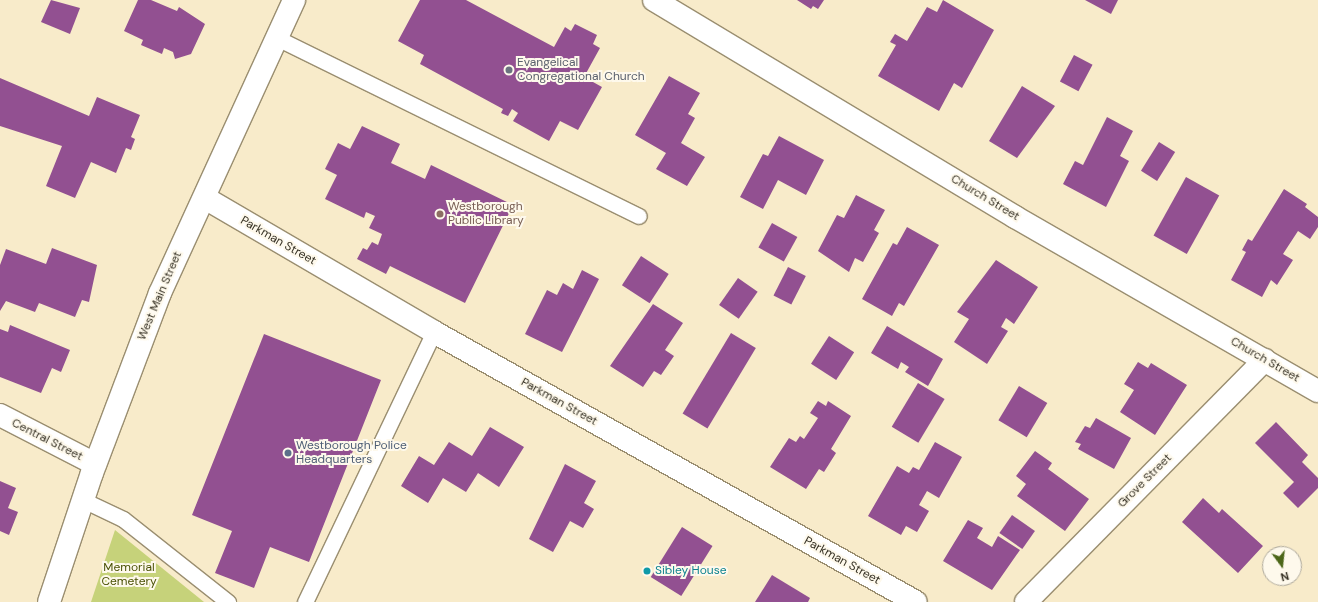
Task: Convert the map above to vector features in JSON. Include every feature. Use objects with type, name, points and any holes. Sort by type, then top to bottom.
[{"type":"street","name":"West Main Street","points":[[49,602],[95,464],[160,293],[205,198],[294,0]]},
{"type":"street","name":"Church Street","points":[[654,0],[1016,217],[1318,391]]},
{"type":"street","name":"Parkman Street","points":[[205,198],[434,332],[916,602]]},
{"type":"street","name":"Grove Street","points":[[1026,602],[1265,360]]},
{"type":"street","name":"Central Street","points":[[0,415],[95,464]]},
{"type":"lane","points":[[277,38],[639,216]]},
{"type":"lane","points":[[305,602],[434,332]]},
{"type":"lane","points":[[83,500],[123,519],[228,602]]},
{"type":"green space","name":"Memorial Cemetery","points":[[115,530],[204,602],[91,602]]},
{"type":"building","points":[[51,0],[80,8],[70,34],[41,22]]},
{"type":"building","points":[[138,0],[151,0],[177,11],[179,7],[205,24],[191,54],[175,59],[173,52],[164,48],[162,54],[141,45],[143,40],[124,31]]},
{"type":"building","name":"Evangelical Congregational Church","points":[[420,0],[466,0],[554,47],[565,27],[571,31],[575,24],[597,35],[593,44],[600,48],[584,77],[602,87],[578,130],[560,121],[549,141],[513,121],[518,113],[512,109],[508,116],[501,113],[503,109],[420,64],[424,55],[398,41]]},
{"type":"building","points":[[797,0],[824,0],[818,9],[813,6],[811,9]]},
{"type":"building","points":[[943,0],[994,30],[962,88],[954,83],[939,111],[878,76],[896,45],[890,42],[895,34],[907,41],[927,7],[937,12]]},
{"type":"building","points":[[1085,0],[1118,0],[1111,14]]},
{"type":"building","points":[[1074,55],[1093,65],[1078,91],[1060,81]]},
{"type":"building","points":[[669,76],[700,93],[688,114],[695,118],[681,143],[705,157],[687,186],[656,169],[666,153],[635,135]]},
{"type":"building","points":[[0,78],[89,116],[97,97],[140,115],[131,137],[135,139],[131,150],[126,148],[116,173],[91,162],[75,198],[46,186],[62,146],[0,126]]},
{"type":"building","points":[[1022,86],[1055,106],[1017,158],[989,141]]},
{"type":"building","points":[[1107,117],[1133,131],[1120,156],[1129,161],[1106,207],[1063,184],[1075,161],[1083,165]]},
{"type":"building","name":"Westborough Public Library","points":[[362,126],[400,144],[391,163],[425,179],[431,165],[513,205],[465,303],[390,266],[386,274],[357,259],[363,248],[367,250],[372,242],[378,245],[382,234],[369,228],[375,216],[366,212],[364,218],[325,199],[337,175],[325,169],[338,143],[350,149]]},
{"type":"building","points":[[779,136],[824,160],[806,195],[778,180],[763,209],[740,197],[763,154],[768,156]]},
{"type":"building","points":[[1159,142],[1175,152],[1157,181],[1141,171]]},
{"type":"building","points":[[1186,177],[1219,195],[1187,254],[1154,236]]},
{"type":"building","points":[[1284,189],[1307,204],[1305,207],[1318,217],[1318,227],[1310,239],[1298,231],[1283,254],[1293,260],[1277,285],[1271,280],[1262,297],[1231,280],[1246,252],[1242,250],[1248,239],[1252,241]]},
{"type":"building","points":[[856,195],[885,210],[874,230],[879,233],[863,262],[855,258],[849,272],[818,251],[837,215],[844,218]]},
{"type":"building","points":[[772,223],[797,237],[784,262],[758,247]]},
{"type":"building","points":[[907,227],[939,245],[904,306],[899,303],[892,316],[862,299],[893,243],[897,245]]},
{"type":"building","points":[[52,248],[97,265],[89,302],[82,300],[75,317],[39,303],[35,312],[6,301],[0,311],[0,265],[6,249],[46,264]]},
{"type":"building","points":[[641,256],[669,274],[650,303],[622,285]]},
{"type":"building","points":[[996,260],[1038,287],[1014,324],[1006,318],[1001,327],[1008,331],[987,364],[954,342],[969,319],[957,312]]},
{"type":"building","points":[[788,267],[806,276],[791,305],[773,296]]},
{"type":"building","points":[[582,270],[599,279],[562,352],[525,334],[547,290],[557,295],[563,283],[573,289]]},
{"type":"building","points":[[738,278],[758,292],[739,319],[719,305]]},
{"type":"building","points":[[653,304],[683,323],[665,350],[674,356],[661,375],[654,371],[643,387],[610,366]]},
{"type":"building","points":[[10,325],[70,350],[61,372],[52,368],[41,393],[0,377],[0,329],[8,332]]},
{"type":"building","points":[[887,326],[943,359],[928,386],[905,372],[909,367],[901,362],[898,369],[871,353]]},
{"type":"building","points":[[731,333],[756,348],[707,429],[683,414]]},
{"type":"building","points":[[264,334],[381,380],[309,562],[270,547],[254,588],[215,573],[232,531],[192,515]]},
{"type":"building","points":[[829,336],[854,352],[836,380],[811,364]]},
{"type":"building","points":[[1138,362],[1148,368],[1151,363],[1187,385],[1155,435],[1120,412],[1134,390],[1124,384]]},
{"type":"building","points":[[918,383],[945,399],[918,443],[892,427]]},
{"type":"building","points":[[1019,386],[1047,403],[1027,437],[998,420]]},
{"type":"building","points":[[818,401],[826,406],[828,401],[851,416],[831,449],[836,453],[824,472],[819,469],[806,489],[770,467],[789,438],[796,442],[800,436],[804,439],[818,418],[810,413]]},
{"type":"building","points":[[1096,418],[1131,438],[1114,469],[1078,449],[1081,444],[1075,442],[1085,426],[1090,428]]},
{"type":"building","points":[[1276,422],[1308,455],[1302,462],[1318,478],[1318,488],[1298,508],[1283,493],[1294,482],[1255,443]]},
{"type":"building","points":[[490,427],[524,447],[499,487],[478,473],[466,492],[443,478],[428,503],[401,486],[419,456],[434,465],[449,442],[472,456]]},
{"type":"building","points":[[935,442],[962,457],[939,498],[927,491],[919,505],[929,511],[917,532],[906,526],[901,535],[868,516],[897,466],[909,473],[913,467],[919,470]]},
{"type":"building","points":[[1035,451],[1052,463],[1048,469],[1089,499],[1065,531],[1017,496],[1026,484],[1016,476]]},
{"type":"building","points":[[565,464],[596,481],[584,503],[594,509],[583,528],[570,521],[553,552],[529,539]]},
{"type":"building","points":[[0,481],[16,488],[8,508],[18,512],[9,535],[0,531]]},
{"type":"building","points":[[1203,498],[1219,513],[1222,509],[1263,546],[1238,573],[1182,522]]},
{"type":"building","points":[[1012,515],[1035,531],[1022,549],[999,533]]},
{"type":"building","points":[[968,520],[983,528],[977,538],[992,547],[998,536],[1020,550],[992,590],[943,561]]},
{"type":"building","points":[[682,527],[713,546],[681,596],[651,577]]},
{"type":"building","points":[[772,575],[810,598],[808,602],[755,602]]},
{"type":"place","name":"Evangelical Congregational Church","points":[[509,70]]},
{"type":"place","name":"Westborough Public Library","points":[[440,214]]},
{"type":"place","name":"Westborough Police Headquarters","points":[[288,453]]},
{"type":"place","name":"Sibley House","points":[[647,571]]}]
